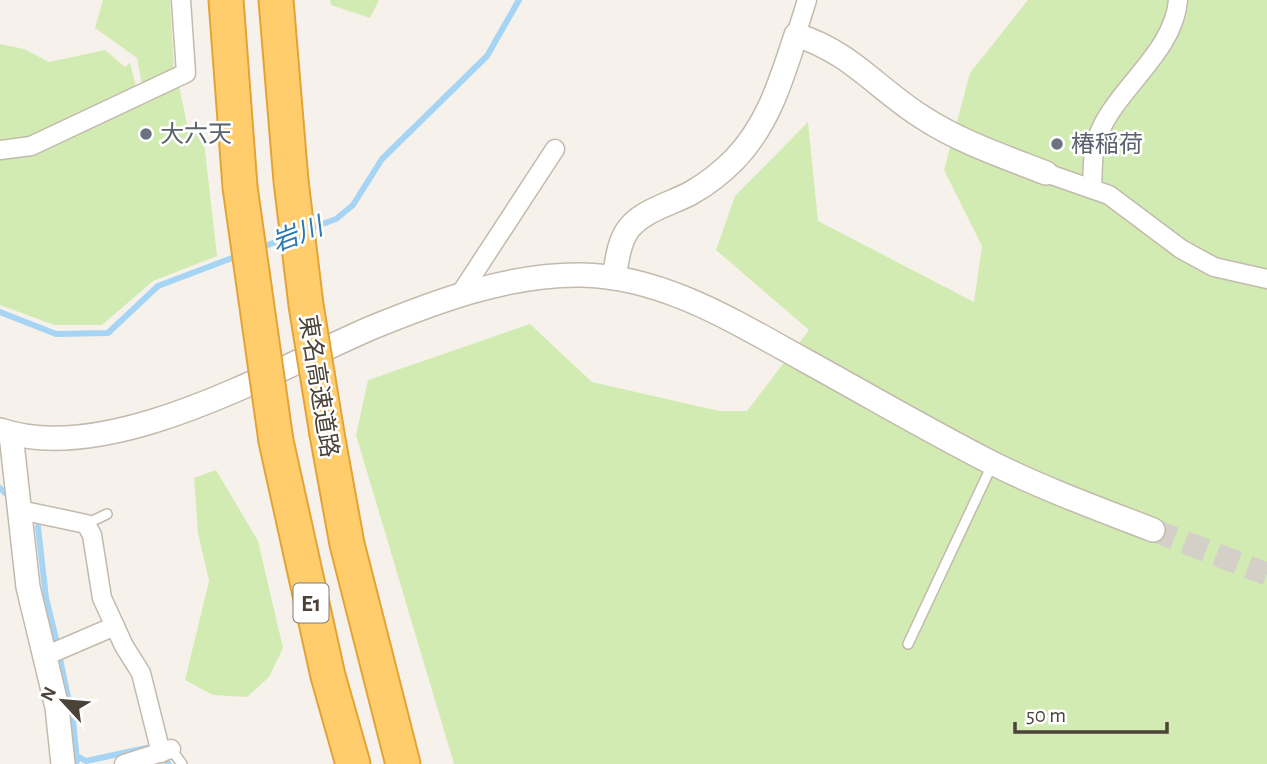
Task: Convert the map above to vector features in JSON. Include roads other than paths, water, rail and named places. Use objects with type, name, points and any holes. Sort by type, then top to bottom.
[{"type":"highway","name":"東名高速道路","points":[[226,0],[240,187],[276,441],[328,676],[353,764]]},
{"type":"highway","name":"東名高速道路","points":[[276,0],[291,181],[306,305],[327,434],[347,544],[403,764]]},
{"type":"street","points":[[0,150],[31,146],[186,73],[181,0]]},
{"type":"street","points":[[614,278],[620,247],[628,229],[640,217],[694,192],[715,177],[744,148],[771,108],[807,0]]},
{"type":"street","points":[[1091,189],[1095,144],[1124,94],[1155,58],[1172,22],[1178,0]]},
{"type":"street","points":[[796,35],[832,48],[923,117],[985,149],[1109,195],[1181,249],[1214,267],[1267,279]]},
{"type":"street","points":[[459,296],[555,149]]},
{"type":"street","points":[[63,764],[57,707],[28,587],[20,510],[6,432],[33,438],[66,437],[139,425],[228,393],[373,328],[459,296],[506,282],[550,276],[614,278],[681,297],[738,324],[993,463],[1153,530]]},
{"type":"street","points":[[20,510],[86,524],[92,535],[102,598],[141,673],[166,751],[124,764]]},
{"type":"street","points":[[45,656],[115,626]]},
{"type":"lane","points":[[908,644],[993,463]]},
{"type":"lane","points":[[86,524],[107,514]]},
{"type":"lane","points":[[166,751],[182,764]]},
{"type":"waterway","name":"岩川","points":[[306,230],[336,219],[353,205],[382,159],[487,56],[519,0]]},
{"type":"waterway","name":"岩川","points":[[260,248],[289,237]]},
{"type":"waterway","name":"岩川","points":[[0,312],[56,334],[108,333],[158,286],[240,255]]},
{"type":"waterway","points":[[0,488],[5,493]]},
{"type":"waterway","points":[[38,527],[46,598],[57,643]]},
{"type":"waterway","points":[[60,659],[73,720],[77,761]]},
{"type":"waterway","points":[[77,756],[86,761],[151,747]]},
{"type":"waterway","points":[[166,761],[169,764]]},
{"type":"tunnel","points":[[1153,530],[1267,574]]},
{"type":"place","name":"大六天","points":[[146,134]]},
{"type":"place","name":"椿稲荷","points":[[1057,144]]}]
